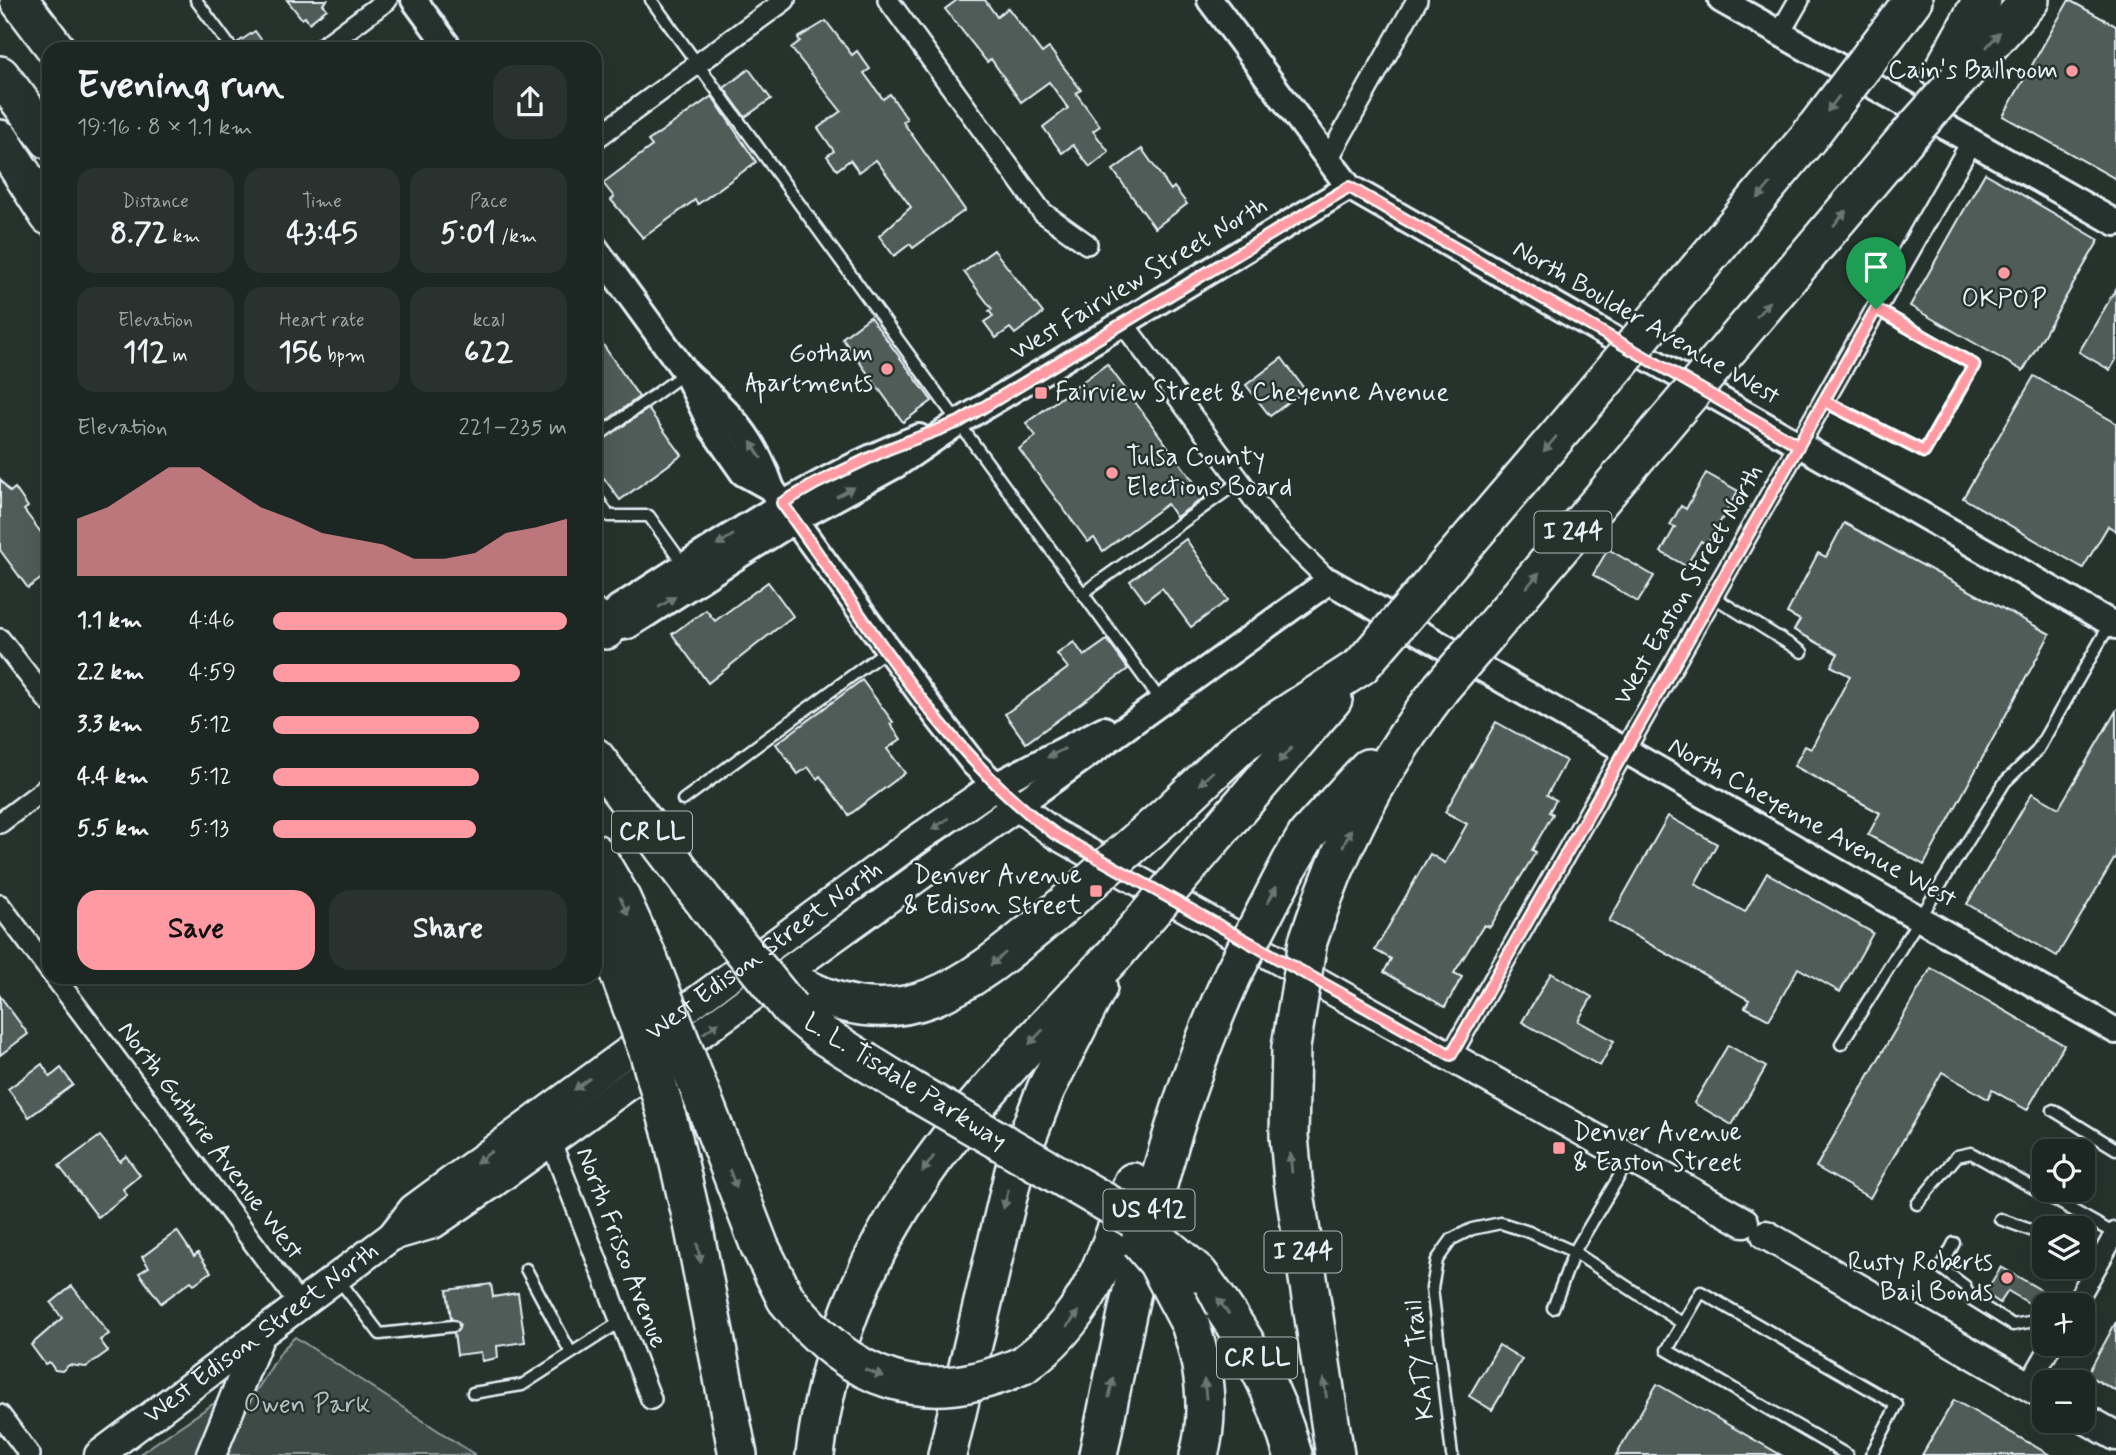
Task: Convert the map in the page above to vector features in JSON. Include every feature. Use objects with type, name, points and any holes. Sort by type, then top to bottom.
[{"type":"highway","name":"I 244","points":[[815,1455],[839,1338],[852,1300],[886,1230],[932,1158],[976,1104],[1116,952],[1595,392],[1808,138],[1913,0]]},
{"type":"highway","points":[[1949,77],[1982,0]]},
{"type":"highway","points":[[1949,77],[2030,0]]},
{"type":"highway","points":[[26,9],[52,42]]},
{"type":"highway","points":[[0,75],[42,131]]},
{"type":"highway","name":"I 244","points":[[1335,1455],[1293,1180],[1289,1136],[1291,1047],[1308,940],[1338,858],[1374,783],[1441,688],[1903,142],[1949,77]]},
{"type":"highway","points":[[0,139],[42,205]]},
{"type":"highway","points":[[709,908],[777,971],[822,996],[862,1005],[913,1003],[943,994],[985,971],[1051,916],[1168,814],[1244,742],[1362,666]]},
{"type":"highway","name":"US 412","points":[[1098,1455],[1158,1178],[1196,1058],[1233,974],[1307,835],[1441,688]]},
{"type":"highway","name":"L. L. Tisdale Parkway","points":[[602,766],[709,908],[790,1008],[821,1034],[1078,1188]]},
{"type":"highway","points":[[602,873],[634,966],[709,1115],[756,1237],[786,1299],[821,1340],[845,1360],[870,1373],[933,1387],[952,1386],[993,1377],[1023,1365],[1058,1336],[1080,1310],[1093,1287],[1175,1069],[1233,974]]},
{"type":"highway","points":[[602,924],[634,966],[649,1054],[673,1138],[693,1224],[738,1455]]},
{"type":"highway","points":[[947,1455],[1014,1171],[1046,1089],[1116,952]]},
{"type":"highway","points":[[1078,1188],[1132,1234],[1152,1256],[1191,1324],[1202,1364],[1206,1400],[1199,1455]]},
{"type":"highway","name":"CR LL","points":[[1078,1188],[1131,1217],[1198,1273],[1257,1358],[1276,1399],[1293,1455]]},
{"type":"highway","points":[[711,1321],[720,1455]]},
{"type":"main road","points":[[996,785],[1017,806],[1055,834],[1631,1157],[2032,1388]]},
{"type":"main road","name":"West Edison Street North","points":[[393,1237],[413,1209],[996,785]]},
{"type":"main road","name":"West Edison Street North","points":[[99,1455],[299,1304],[393,1237],[433,1224],[552,1142],[1017,806]]},
{"type":"main road","points":[[211,1455],[261,1333]]},
{"type":"main road","points":[[2095,1424],[2116,1436]]},
{"type":"street","points":[[330,42],[387,0]]},
{"type":"street","points":[[414,0],[445,42]]},
{"type":"street","points":[[602,134],[785,0]]},
{"type":"street","points":[[888,0],[1042,212],[1087,244]]},
{"type":"street","name":"North Boulder Avenue West","points":[[1210,0],[1327,161],[1349,187],[2113,625]]},
{"type":"street","points":[[1327,161],[1417,0]]},
{"type":"street","points":[[1721,0],[2116,223]]},
{"type":"street","points":[[1780,33],[1798,0]]},
{"type":"street","name":"West Easton Street North","points":[[1451,1055],[1972,141]]},
{"type":"street","name":"West Fairview Street North","points":[[602,625],[618,608],[815,484],[888,449],[959,422],[1349,187]]},
{"type":"street","points":[[602,258],[685,373],[732,416],[762,458],[783,504],[887,650],[974,764],[996,785]]},
{"type":"street","name":"North Cheyenne Avenue West","points":[[1124,323],[1285,541],[1329,582],[2116,1031]]},
{"type":"street","name":"West Fairview Street North","points":[[602,628],[628,626],[783,504]]},
{"type":"street","name":"West Edison Street North","points":[[1017,806],[1329,582]]},
{"type":"street","points":[[0,639],[42,693]]},
{"type":"street","name":"West Edison Street North","points":[[996,785],[1162,701]]},
{"type":"street","points":[[0,823],[42,791]]},
{"type":"street","points":[[0,905],[42,961]]},
{"type":"street","name":"North Guthrie Avenue West","points":[[60,984],[299,1304]]},
{"type":"street","name":"North Frisco Avenue","points":[[538,1116],[552,1142],[651,1399]]},
{"type":"street","points":[[2081,1293],[2115,1233]]},
{"type":"street","points":[[0,1415],[30,1455]]},
{"type":"lane","points":[[196,0],[227,42]]},
{"type":"lane","points":[[651,0],[1162,701]]},
{"type":"lane","points":[[1824,401],[1924,452],[1974,365],[1876,309]]},
{"type":"lane","points":[[602,433],[685,373]]},
{"type":"lane","points":[[1083,593],[1239,482]]},
{"type":"lane","points":[[602,506],[609,516],[649,516],[684,566]]},
{"type":"lane","points":[[1712,596],[1802,652]]},
{"type":"lane","points":[[1841,1044],[2005,782],[2037,751],[2113,625]]},
{"type":"lane","points":[[683,800],[887,650]]},
{"type":"lane","points":[[2053,1110],[2116,1149]]},
{"type":"lane","points":[[1917,1203],[1957,1156],[1971,1153],[2115,1233]]},
{"type":"lane","points":[[1552,1308],[1574,1252],[1631,1157]]},
{"type":"lane","points":[[2000,1219],[2032,1231]]},
{"type":"lane","name":"KATY Trail","points":[[1452,1455],[1432,1288],[1437,1260],[1452,1239],[1472,1229],[1501,1223],[1574,1252]]},
{"type":"lane","points":[[1954,1243],[1941,1268],[1965,1286],[1971,1298],[2013,1325],[2032,1321]]},
{"type":"lane","points":[[1574,1252],[1682,1323]]},
{"type":"lane","points":[[2095,1256],[2100,1259]]},
{"type":"lane","points":[[526,1269],[571,1353]]},
{"type":"lane","points":[[337,1277],[380,1334],[453,1326]]},
{"type":"lane","points":[[1847,1455],[1667,1350],[1701,1292],[1897,1405],[1871,1455]]},
{"type":"lane","points":[[473,1393],[522,1385],[620,1322]]},
{"type":"green space","name":"Owen Park","points":[[295,1337],[474,1455],[138,1455],[216,1402],[250,1401],[282,1350]]},
{"type":"building","points":[[287,0],[327,0],[323,4],[327,9],[309,23],[305,17],[302,19]]},
{"type":"building","points":[[957,0],[985,0],[997,17],[1008,8],[1042,53],[1049,48],[1081,90],[1076,93],[1100,126],[1093,131],[1109,152],[1090,167],[1073,145],[1062,153],[1043,127],[1068,108],[1049,82],[1021,102],[991,59],[987,62],[945,9]]},
{"type":"building","name":"Cain's Ballroom","points":[[2069,0],[2116,26],[2116,179],[2003,116]]},
{"type":"building","points":[[826,21],[852,55],[857,51],[870,69],[864,73],[883,99],[890,94],[907,119],[903,122],[965,210],[913,248],[910,244],[894,256],[879,236],[911,207],[876,160],[859,172],[850,160],[837,170],[827,156],[834,151],[818,128],[841,111],[791,48],[800,41],[798,38]]},
{"type":"building","points":[[255,31],[263,42],[238,42]]},
{"type":"building","points":[[749,69],[771,99],[745,117],[724,88]]},
{"type":"building","points":[[712,96],[756,162],[698,204],[695,200],[643,238],[611,200],[614,197],[603,183],[652,146],[648,141]]},
{"type":"building","points":[[1142,149],[1171,190],[1174,187],[1187,204],[1155,228],[1113,170]]},
{"type":"building","name":"OKPOP","points":[[1985,173],[2099,240],[2023,371],[1910,306]]},
{"type":"building","points":[[994,250],[1043,313],[1015,334],[1010,328],[996,338],[984,322],[993,316],[989,311],[992,309],[964,272]]},
{"type":"building","points":[[2116,289],[2116,360],[2110,370],[2079,352]]},
{"type":"building","name":"Gotham Apartments","points":[[870,317],[932,401],[903,422],[842,338]]},
{"type":"building","points":[[602,343],[639,397],[602,424]]},
{"type":"building","points":[[1282,358],[1305,390],[1270,416],[1246,385]]},
{"type":"building","name":"Tulsa County Elections Board","points":[[1107,364],[1205,497],[1176,517],[1167,504],[1103,551],[1094,538],[1088,542],[1019,449],[1036,436],[1026,423]]},
{"type":"building","points":[[2034,376],[2116,423],[2116,531],[2108,526],[2083,568],[1963,498]]},
{"type":"building","points":[[648,409],[682,455],[620,500],[602,476],[602,440]]},
{"type":"building","points":[[1706,473],[1738,491],[1707,545],[1701,541],[1686,566],[1661,552],[1675,527],[1670,525],[1681,506],[1686,509]]},
{"type":"building","points":[[0,479],[10,492],[15,488],[28,507],[24,510],[42,534],[42,578],[28,588],[0,550]]},
{"type":"building","points":[[1844,523],[2050,634],[1924,865],[1868,835],[1880,813],[1794,766],[1805,746],[1811,749],[1850,676],[1831,666],[1838,654],[1794,630],[1800,620],[1787,613],[1818,553],[1826,557]]},
{"type":"building","points":[[1186,539],[1228,600],[1191,627],[1162,588],[1145,601],[1130,581]]},
{"type":"building","points":[[1608,549],[1654,576],[1638,602],[1593,575]]},
{"type":"building","points":[[768,582],[793,616],[708,683],[672,634],[706,610],[715,621]]},
{"type":"building","points":[[1107,640],[1128,669],[1026,743],[1005,714],[1068,668],[1057,654],[1074,642],[1084,656]]},
{"type":"building","points":[[862,680],[893,722],[890,724],[901,739],[887,749],[905,773],[849,815],[820,776],[817,779],[808,767],[798,774],[776,744]]},
{"type":"building","points":[[2116,711],[2116,856],[2057,956],[1967,904],[2032,793],[2059,808]]},
{"type":"building","points":[[1496,722],[1566,761],[1547,795],[1556,800],[1549,812],[1553,814],[1532,850],[1536,852],[1490,927],[1484,925],[1454,973],[1462,977],[1445,1007],[1384,972],[1391,959],[1375,950],[1430,854],[1445,863],[1467,824],[1445,812]]},
{"type":"building","points":[[1668,816],[1717,844],[1695,884],[1745,912],[1767,873],[1873,933],[1840,992],[1798,968],[1769,1020],[1745,1007],[1749,1000],[1609,921]]},
{"type":"building","points":[[1931,968],[2064,1045],[2027,1110],[1992,1090],[1988,1099],[1942,1072],[1870,1198],[1816,1167]]},
{"type":"building","points":[[1551,973],[1592,997],[1578,1021],[1614,1041],[1600,1066],[1522,1022]]},
{"type":"building","points":[[0,996],[28,1034],[0,1055]]},
{"type":"building","points":[[1728,1045],[1766,1067],[1732,1125],[1694,1103]]},
{"type":"building","points":[[42,1064],[50,1077],[61,1068],[73,1085],[29,1117],[8,1089]]},
{"type":"building","points":[[100,1136],[120,1161],[126,1156],[140,1175],[123,1189],[127,1195],[98,1217],[59,1166]]},
{"type":"building","points":[[177,1231],[194,1256],[198,1253],[211,1272],[194,1284],[191,1281],[161,1303],[139,1273],[149,1267],[142,1257]]},
{"type":"building","name":"Rusty Roberts Bail Bonds","points":[[2001,1267],[2041,1290],[2039,1293],[2032,1293],[2032,1305],[2008,1291],[2000,1303],[1985,1293]]},
{"type":"building","points":[[491,1284],[493,1297],[518,1293],[525,1342],[497,1346],[498,1358],[482,1361],[481,1352],[457,1355],[454,1333],[460,1325],[451,1319],[447,1290]]},
{"type":"building","points":[[72,1286],[109,1334],[100,1340],[108,1351],[86,1367],[69,1365],[62,1371],[55,1370],[49,1362],[45,1364],[31,1345],[62,1318],[51,1303]]},
{"type":"building","points":[[2116,1322],[2116,1391],[2095,1379],[2095,1370],[2090,1370]]},
{"type":"building","points":[[1499,1345],[1522,1359],[1492,1410],[1469,1396]]},
{"type":"building","points":[[1657,1384],[1781,1455],[1616,1455]]},
{"type":"building","points":[[1954,1400],[2050,1455],[1922,1455]]},
{"type":"place","name":"Cain's Ballroom","points":[[2072,71]]},
{"type":"place","name":"OKPOP","points":[[2004,273]]},
{"type":"place","name":"Gotham Apartments","points":[[887,369]]},
{"type":"place","name":"Fairview Street & Cheyenne Avenue","points":[[1041,393]]},
{"type":"place","name":"Tulsa County Elections Board","points":[[1112,473]]},
{"type":"place","name":"Denver Avenue & Edison Street","points":[[1096,891]]},
{"type":"place","name":"Denver Avenue & Easton Street","points":[[1559,1148]]},
{"type":"place","name":"Rusty Roberts Bail Bonds","points":[[2007,1278]]},
{"type":"route","points":[[1349,187],[1798,445],[1876,309],[1974,365],[1924,452],[1824,401],[1451,1055],[1055,834],[1017,806],[974,764],[935,714],[782,503],[888,449],[959,422],[1349,187]]}]
